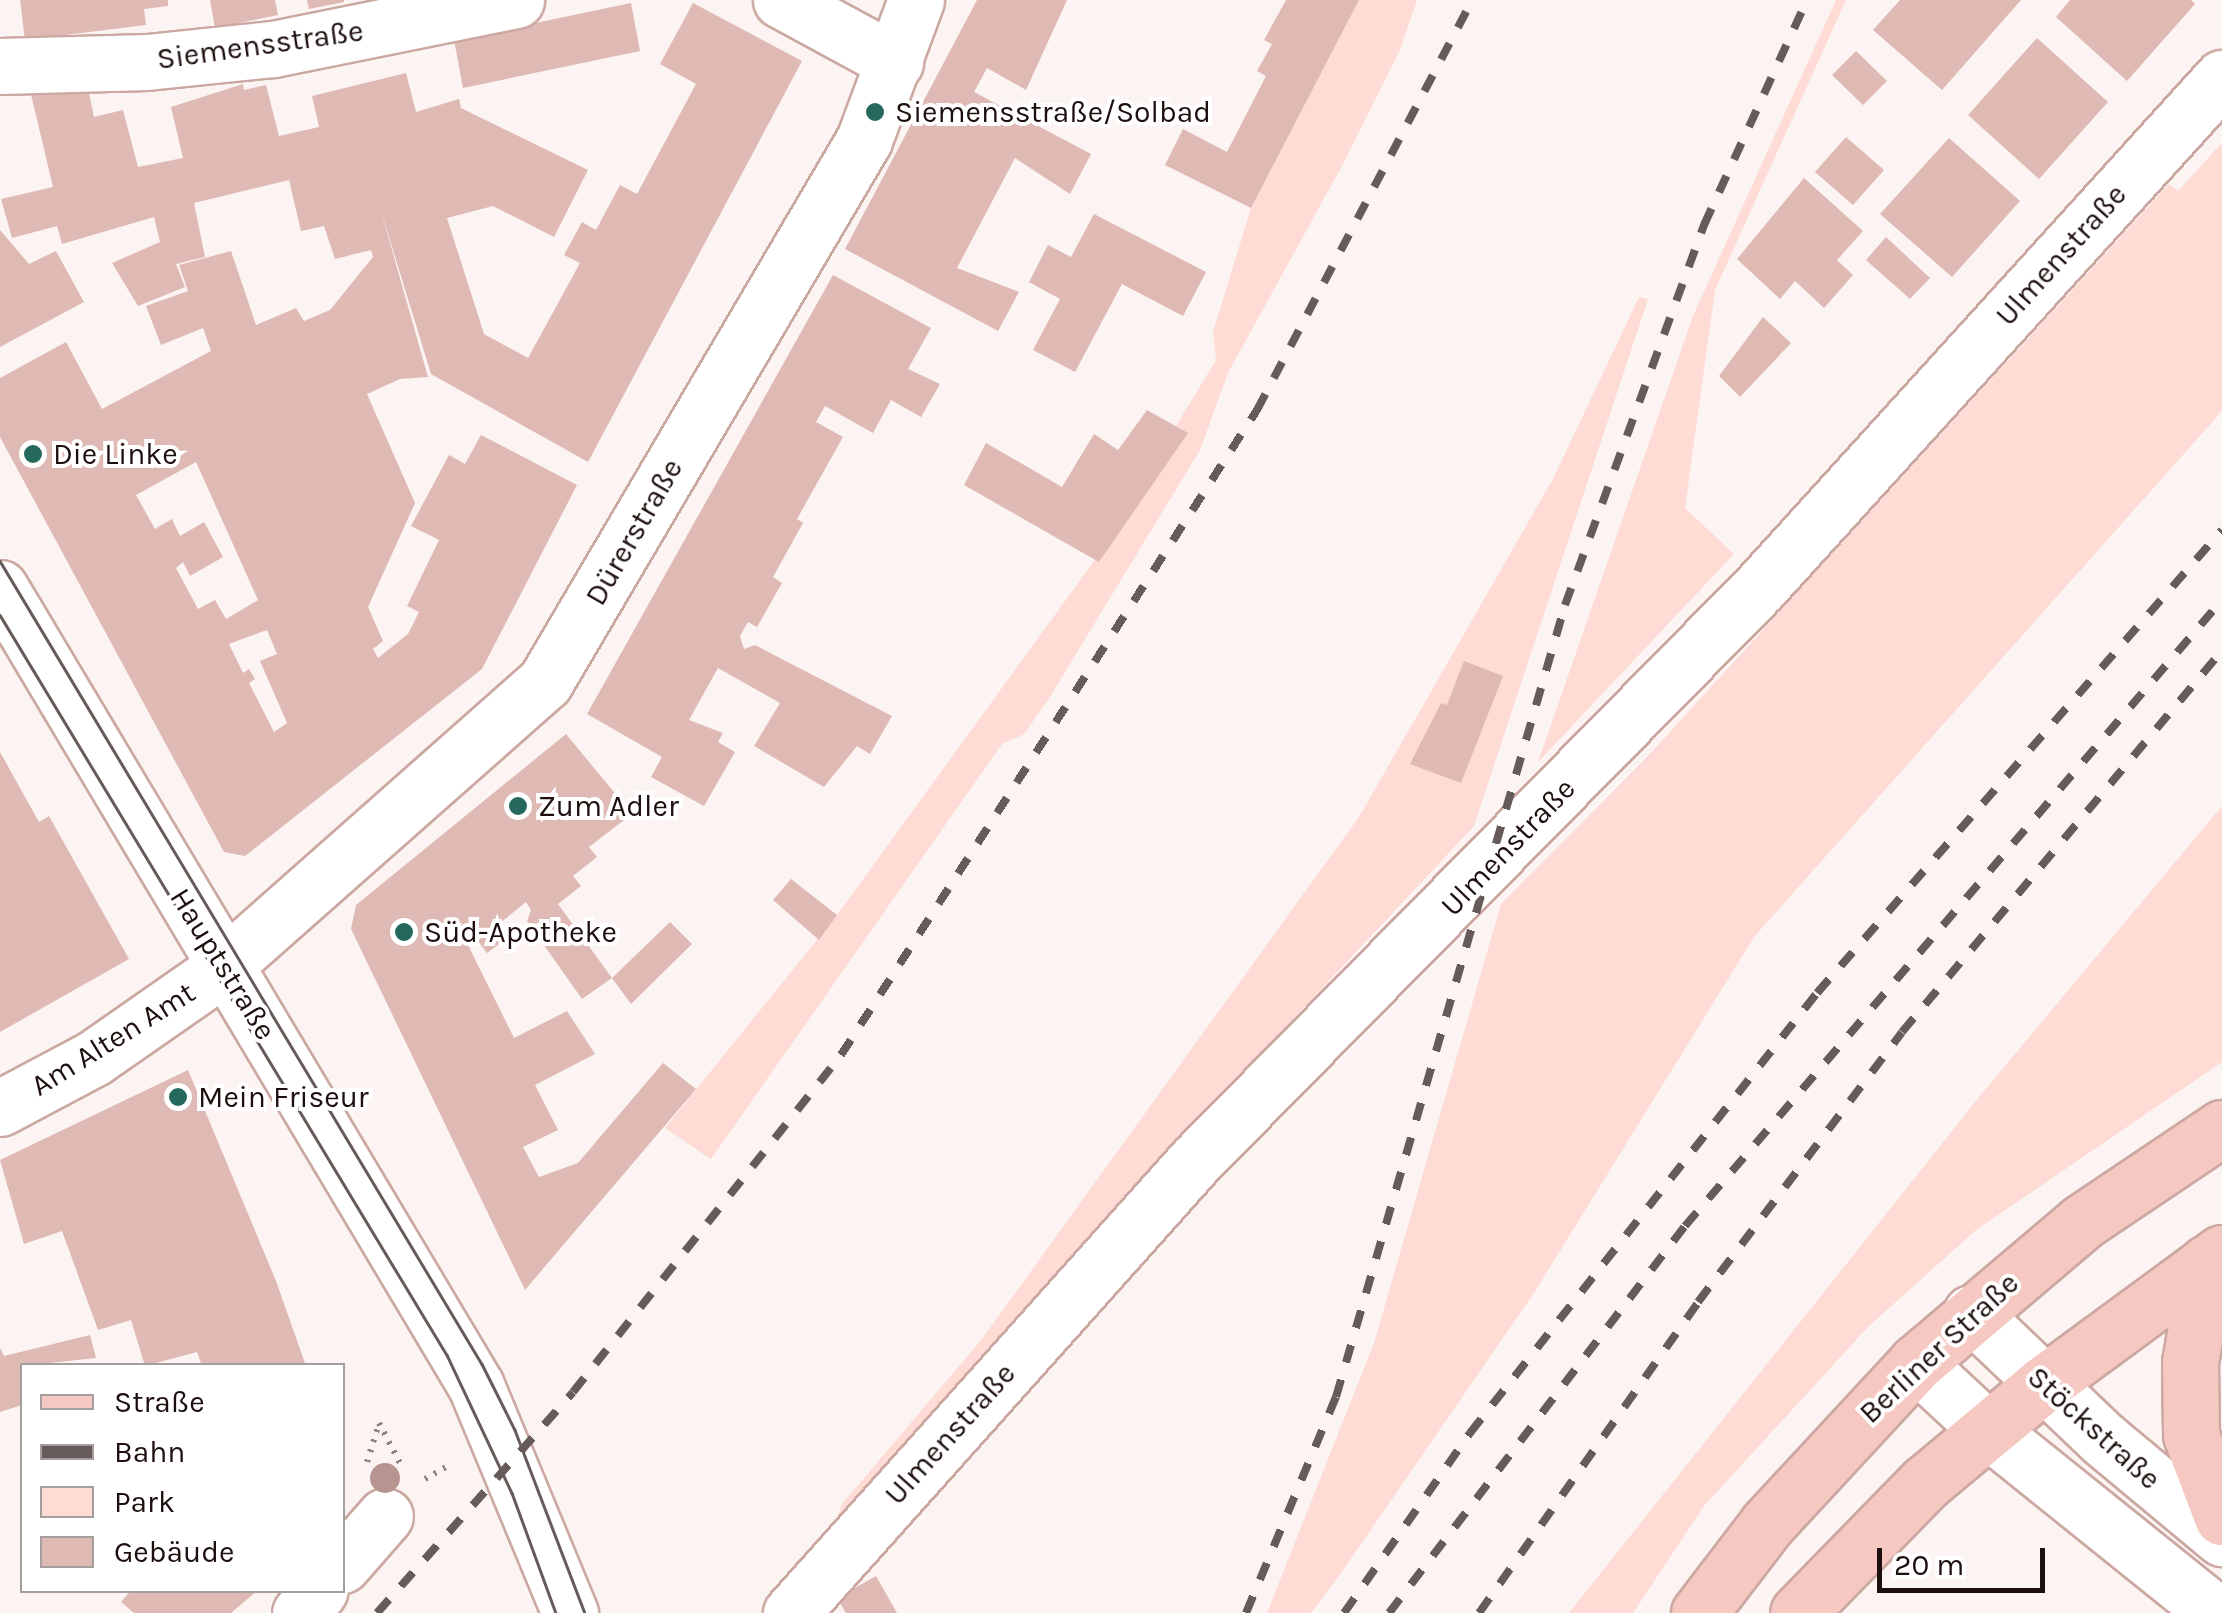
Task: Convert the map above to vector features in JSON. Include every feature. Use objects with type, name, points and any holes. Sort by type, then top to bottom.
[{"type":"main road","name":"Berliner Straße","points":[[1699,1613],[1766,1524],[1916,1362],[2082,1222],[2222,1128]]},
{"type":"main road","points":[[1798,1613],[1905,1502],[2042,1384],[2215,1258]]},
{"type":"main road","points":[[2215,1258],[2190,1362],[2191,1436],[2222,1517]]},
{"type":"street","name":"Siemensstraße","points":[[0,66],[147,62],[273,49],[516,0]]},
{"type":"street","points":[[781,0],[895,62]]},
{"type":"street","name":"Dürerstraße","points":[[224,966],[545,682],[864,140],[916,0]]},
{"type":"street","name":"Ulmenstraße","points":[[792,1613],[1194,1161],[1761,586],[2222,78]]},
{"type":"street","name":"Hauptstraße","points":[[0,588],[476,1386],[570,1613]]},
{"type":"street","name":"Am Alten Amt","points":[[0,1108],[94,1058],[224,966]]},
{"type":"street","name":"Stöckstraße","points":[[1970,1313],[2042,1384],[2222,1538]]},
{"type":"street","name":"Stöckstraße","points":[[1916,1362],[1988,1430],[2216,1613]]},
{"type":"street","points":[[345,1562],[385,1516]]},
{"type":"street","points":[[300,1613],[317,1593]]},
{"type":"green space","points":[[1359,0],[1417,0],[1400,50],[1343,164],[1228,373],[1200,450],[1048,700],[1024,734],[1002,744],[711,1159],[665,1128],[837,915],[1187,433],[1176,426],[1216,360],[1213,332],[1251,208]]},
{"type":"green space","points":[[1836,0],[1846,0],[1715,290],[1685,508],[1734,554],[1538,762],[1693,316]]},
{"type":"green space","points":[[2222,143],[2222,411],[1754,937],[1534,1293],[1341,1573],[1311,1613],[1267,1613],[1374,1343],[1501,904],[1649,755],[2169,184],[2178,191]]},
{"type":"green space","points":[[1639,297],[1648,299],[1474,826],[1157,1165],[832,1532],[842,1504],[982,1339],[1359,817],[1553,479]]},
{"type":"green space","points":[[2222,806],[2222,1062],[1976,1230],[1868,1327],[1704,1506],[1633,1613],[1569,1613],[1979,1097]]},
{"type":"building","points":[[20,0],[168,0],[168,6],[144,9],[146,25],[25,40]]},
{"type":"building","points":[[210,0],[275,0],[278,15],[215,28]]},
{"type":"building","points":[[307,0],[344,0],[344,2],[309,9]]},
{"type":"building","points":[[977,0],[1067,0],[1026,90],[987,68],[974,92],[1091,154],[1070,194],[1015,158],[957,268],[1019,292],[998,331],[845,249]]},
{"type":"building","points":[[1286,0],[1359,0],[1251,208],[1165,165],[1183,129],[1227,152],[1266,76],[1257,71],[1272,44],[1264,40]]},
{"type":"building","points":[[1900,0],[2021,0],[1942,90],[1873,30]]},
{"type":"building","points":[[2070,0],[2191,0],[2195,4],[2127,81],[2056,17]]},
{"type":"building","points":[[631,3],[640,51],[463,88],[454,40]]},
{"type":"building","points":[[693,3],[802,61],[588,462],[431,374],[381,211],[428,377],[400,379],[367,394],[415,503],[368,607],[383,641],[373,649],[378,658],[408,634],[419,612],[407,606],[439,540],[411,526],[449,455],[465,464],[481,435],[577,485],[482,669],[245,856],[224,852],[0,437],[0,378],[66,342],[102,409],[211,351],[203,328],[161,345],[146,306],[188,291],[179,265],[231,251],[256,325],[296,308],[304,321],[330,310],[373,257],[371,250],[335,259],[324,226],[301,231],[289,180],[194,203],[205,257],[176,264],[185,287],[138,306],[112,263],[160,242],[154,217],[62,244],[57,226],[12,238],[1,199],[53,187],[29,86],[87,83],[94,117],[123,110],[138,167],[183,158],[171,107],[243,84],[244,90],[266,85],[279,136],[319,127],[312,96],[406,73],[416,112],[459,99],[461,108],[588,170],[554,237],[493,206],[447,218],[484,334],[528,358],[580,263],[564,255],[582,222],[596,230],[620,185],[637,194],[696,84],[660,64]],"holes":[[[196,462],[258,600],[226,619],[215,600],[198,609],[176,568],[183,562],[190,576],[223,557],[204,522],[180,536],[172,519],[155,529],[136,495]],[[267,630],[277,654],[260,661],[287,723],[274,732],[249,683],[255,679],[249,669],[243,673],[229,644]]]},
{"type":"building","points":[[2037,38],[2108,102],[2039,179],[1968,115]]},
{"type":"building","points":[[1856,51],[1887,81],[1863,105],[1832,75]]},
{"type":"building","points":[[1846,137],[1884,170],[1853,205],[1815,172]]},
{"type":"building","points":[[1949,138],[2020,201],[1952,277],[1880,214]]},
{"type":"building","points":[[1804,178],[1863,231],[1837,260],[1853,275],[1824,308],[1795,281],[1780,299],[1737,259]]},
{"type":"building","points":[[1094,214],[1206,272],[1183,316],[1122,284],[1075,372],[1033,350],[1060,299],[1029,282],[1048,245],[1071,257]]},
{"type":"building","points":[[0,230],[29,264],[56,251],[84,302],[0,347]]},
{"type":"building","points":[[1886,237],[1930,278],[1910,299],[1866,260]]},
{"type":"building","points":[[833,275],[931,328],[908,369],[940,384],[921,417],[891,400],[873,433],[825,406],[816,422],[843,437],[797,519],[803,523],[773,577],[782,583],[757,627],[748,622],[740,636],[744,649],[755,645],[892,716],[870,754],[857,746],[824,787],[754,746],[780,703],[718,668],[689,720],[723,733],[718,742],[735,752],[704,806],[651,777],[662,757],[587,714]]},
{"type":"building","points":[[1763,317],[1791,343],[1740,397],[1719,376]]},
{"type":"building","points":[[1147,410],[1188,433],[1099,562],[964,485],[986,443],[1062,487],[1094,434],[1118,450]]},
{"type":"building","points":[[1464,661],[1503,676],[1461,783],[1410,764],[1441,703],[1447,705]]},
{"type":"building","points":[[566,734],[632,814],[589,847],[597,857],[573,876],[581,886],[558,904],[612,978],[582,999],[527,921],[531,910],[526,902],[500,923],[510,936],[487,953],[478,941],[487,932],[483,927],[467,943],[514,1038],[567,1011],[595,1054],[535,1085],[558,1130],[523,1147],[539,1177],[578,1163],[663,1063],[696,1089],[525,1290],[351,929],[356,905]]},
{"type":"building","points":[[0,752],[39,822],[49,816],[129,959],[0,1032]]},
{"type":"building","points":[[791,879],[837,915],[819,940],[773,900]]},
{"type":"building","points":[[670,922],[692,944],[631,1004],[612,978]]},
{"type":"building","points":[[188,1070],[276,1281],[305,1363],[201,1363],[197,1352],[144,1363],[131,1320],[98,1330],[62,1231],[24,1244],[0,1160]]},
{"type":"building","points":[[90,1335],[96,1358],[20,1363],[20,1406],[0,1412],[0,1348],[4,1356]]},
{"type":"building","points":[[876,1576],[897,1613],[846,1613],[837,1598]]},
{"type":"building","points":[[128,1593],[254,1593],[231,1613],[134,1613],[121,1602]]},
{"type":"tram line","points":[[0,561],[482,1364],[515,1430],[585,1613]]},
{"type":"tram line","points":[[0,615],[447,1355],[512,1493],[556,1613]]},
{"type":"railway","points":[[377,1613],[573,1392],[841,1055],[1257,410],[1472,0]]},
{"type":"railway","points":[[1246,1613],[1336,1397],[1565,605],[1704,225],[1807,0]]},
{"type":"railway","points":[[1344,1613],[1470,1433],[1817,993],[2222,530]]},
{"type":"railway","points":[[1389,1613],[1685,1226],[2222,600]]},
{"type":"railway","points":[[1479,1613],[1698,1302],[1902,1032],[2222,651]]},
{"type":"place","name":"Siemensstraße/Solbad","points":[[875,112]]},
{"type":"place","name":"Die Linke","points":[[33,454]]},
{"type":"place","name":"Zum Adler","points":[[518,806]]},
{"type":"place","name":"Süd-Apotheke","points":[[404,932]]},
{"type":"place","name":"Mein Friseur","points":[[178,1097]]}]
